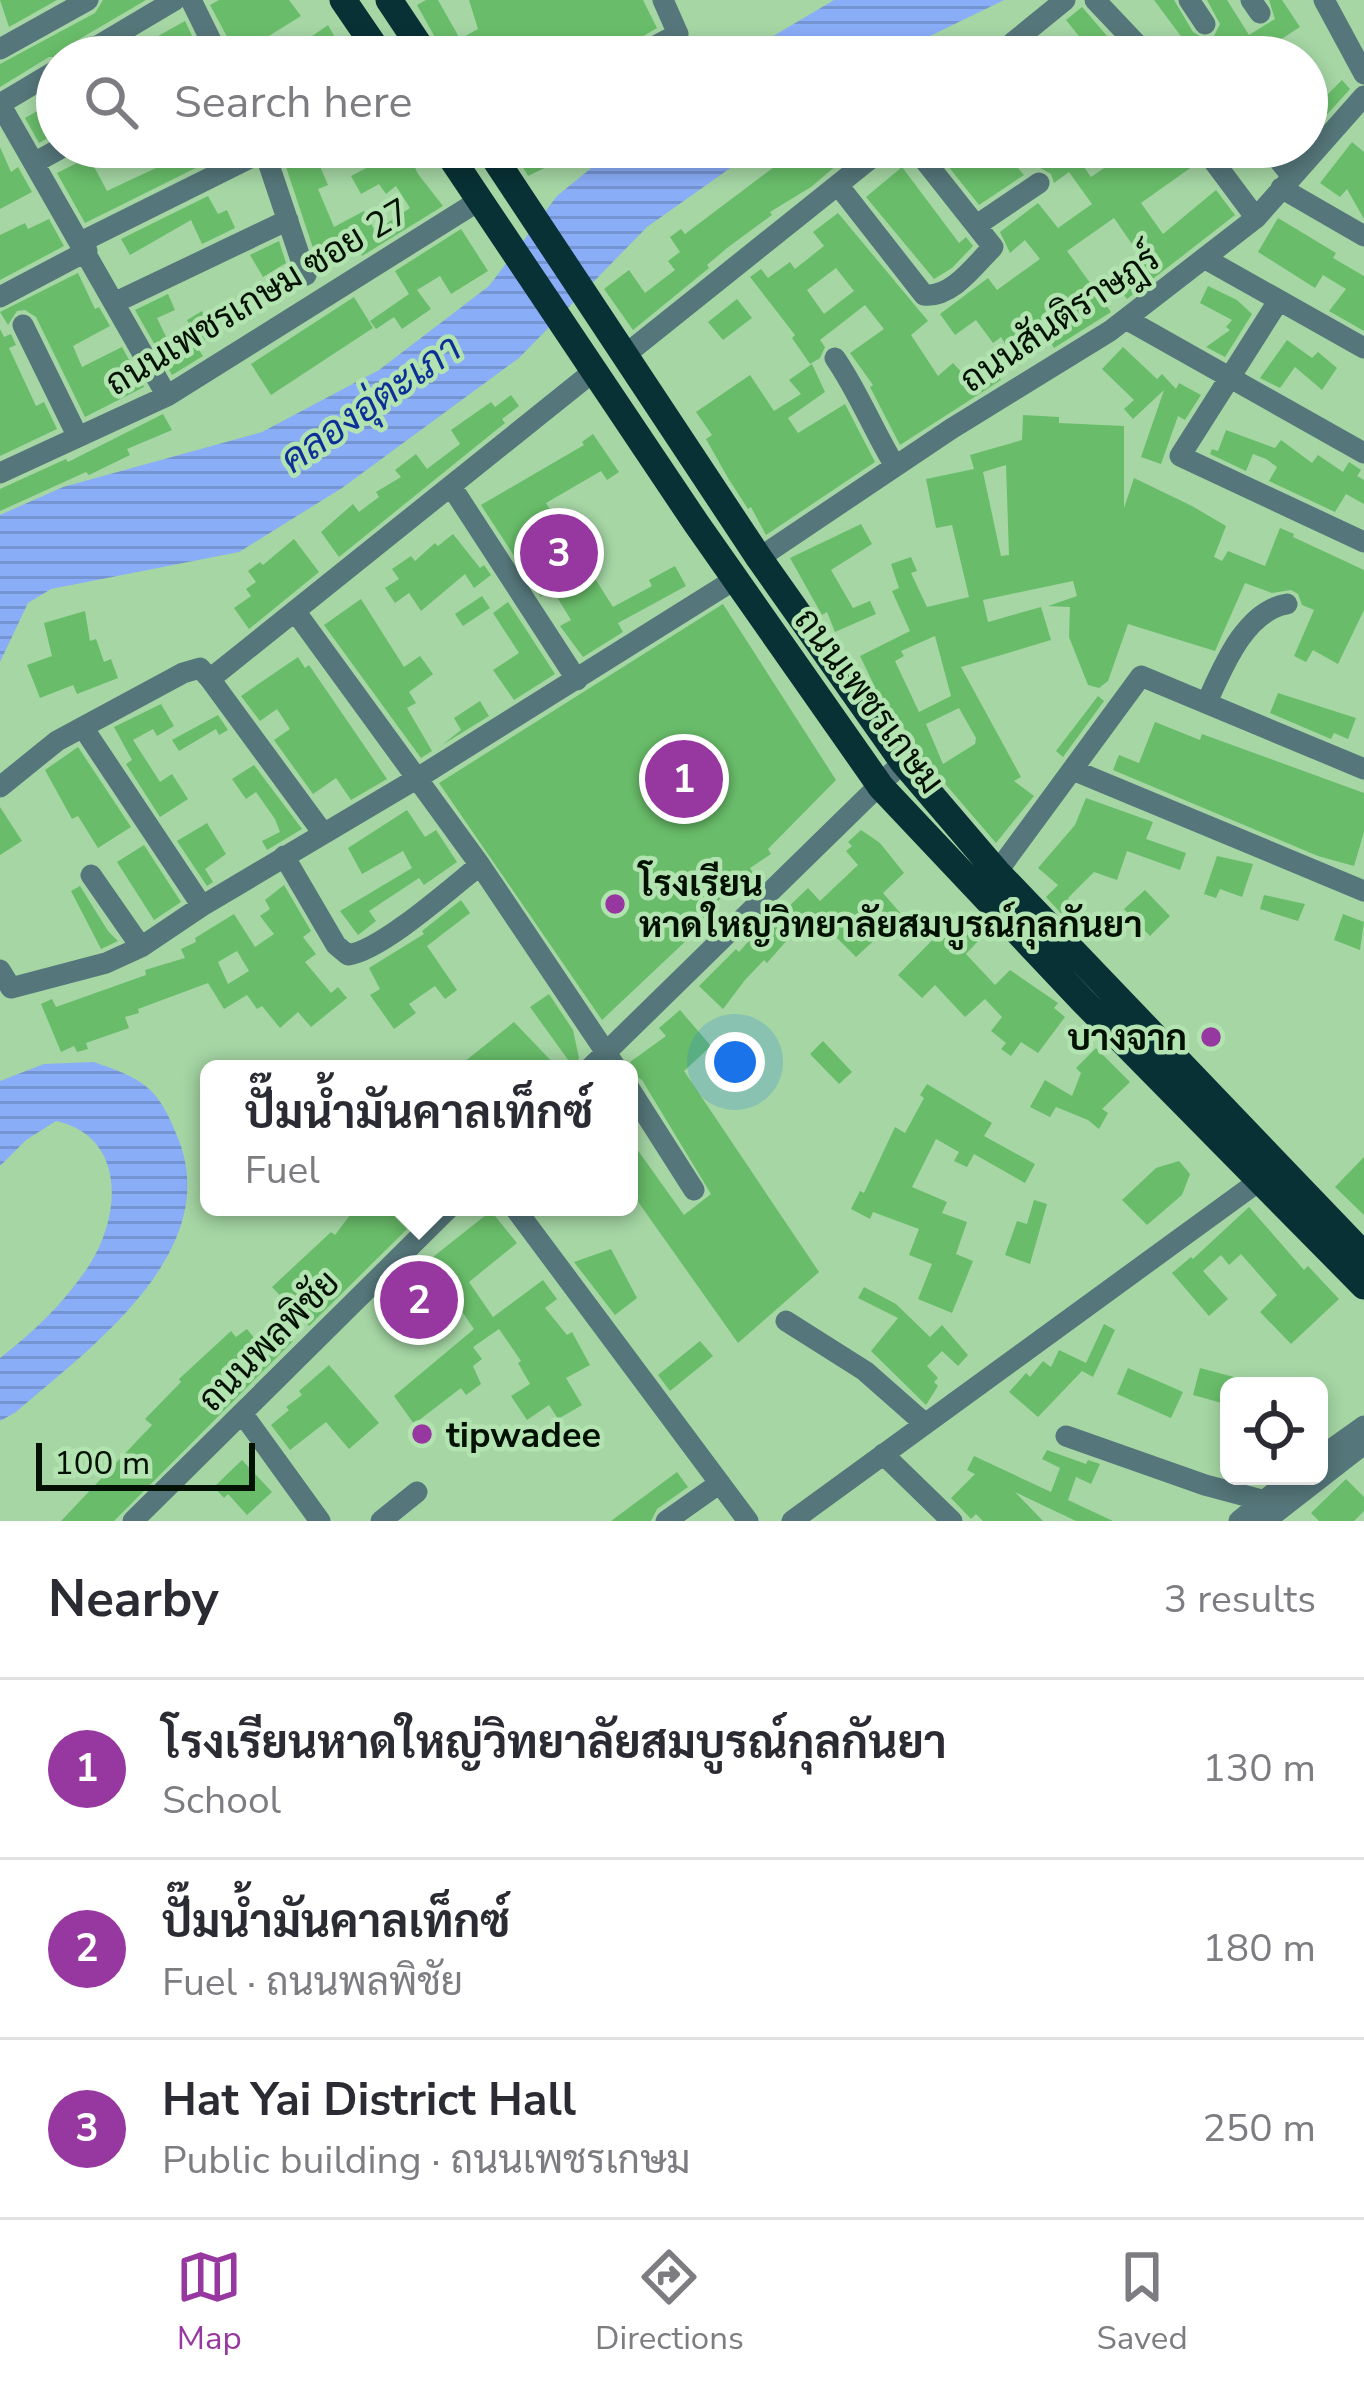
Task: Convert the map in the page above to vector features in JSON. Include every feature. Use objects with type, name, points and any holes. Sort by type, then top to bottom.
[{"type":"main road","points":[[344,0],[368,36]]},
{"type":"main road","points":[[392,1],[414,36]]},
{"type":"main road","name":"ถนนเพชรเกษม","points":[[458,168],[880,787],[1364,1286]]},
{"type":"main road","name":"ถนนเพชรเกษม","points":[[501,168],[759,558],[903,762],[997,872],[1364,1256]]},
{"type":"street","points":[[114,36],[175,0]]},
{"type":"street","points":[[191,0],[209,36]]},
{"type":"street","points":[[662,0],[678,34],[674,36]]},
{"type":"street","points":[[1021,36],[1065,0]]},
{"type":"street","points":[[1095,0],[1129,36]]},
{"type":"street","points":[[1189,0],[1204,24]]},
{"type":"street","points":[[0,49],[79,2]]},
{"type":"street","points":[[1331,3],[1364,74]]},
{"type":"street","points":[[36,83],[0,104],[36,166]]},
{"type":"street","name":"ถนนสันติราษฎร์","points":[[1328,136],[1364,96]]},
{"type":"street","points":[[37,168],[167,396]]},
{"type":"street","points":[[0,297],[229,168]]},
{"type":"street","points":[[270,168],[306,275]]},
{"type":"street","points":[[626,356],[859,168]]},
{"type":"street","points":[[838,185],[924,295],[934,296],[952,287],[993,247],[931,168]]},
{"type":"street","points":[[1219,168],[1256,218]]},
{"type":"street","points":[[1279,168],[1286,182],[1364,236]]},
{"type":"street","name":"ถนนสันติราษฎร์","points":[[759,558],[1126,319],[1256,218],[1299,168]]},
{"type":"street","points":[[977,225],[1039,183]]},
{"type":"street","name":"ถนนเพชรเกษม ซอย 27","points":[[0,473],[167,396],[483,206]]},
{"type":"street","points":[[116,302],[288,220]]},
{"type":"street","points":[[1204,258],[1364,348]]},
{"type":"street","points":[[1279,300],[1180,456],[1364,542]]},
{"type":"street","points":[[1126,319],[1364,453]]},
{"type":"street","points":[[23,326],[78,437]]},
{"type":"street","points":[[835,358],[862,398],[868,422],[896,466]]},
{"type":"street","points":[[210,679],[594,371]]},
{"type":"street","points":[[451,486],[577,680]]},
{"type":"street","points":[[0,970],[11,988],[106,963],[141,947],[736,578]]},
{"type":"street","points":[[1208,702],[1228,658],[1262,611],[1287,604]]},
{"type":"street","points":[[295,610],[480,866],[611,1060],[903,762]]},
{"type":"street","points":[[0,787],[57,741],[200,668],[323,833]]},
{"type":"street","points":[[997,872],[1141,676],[1364,769]]},
{"type":"street","points":[[85,730],[202,905]]},
{"type":"street","points":[[1073,770],[1364,891]]},
{"type":"street","points":[[284,856],[336,946],[348,955],[359,954],[410,920],[480,866]]},
{"type":"street","points":[[91,875],[141,947]]},
{"type":"street","points":[[638,1102],[694,1190]]},
{"type":"street","points":[[791,1521],[1258,1181]]},
{"type":"street","name":"ถนนพลพิชัย","points":[[133,1521],[441,1216]]},
{"type":"street","points":[[521,1216],[748,1521]]},
{"type":"street","points":[[787,1321],[865,1371],[924,1424]]},
{"type":"street","points":[[242,1413],[320,1521]]},
{"type":"street","points":[[1328,1452],[1364,1426]]},
{"type":"street","points":[[1066,1436],[1265,1511]]},
{"type":"street","points":[[1239,1521],[1265,1511],[1364,1444]]},
{"type":"street","points":[[884,1454],[952,1521]]},
{"type":"street","points":[[666,1521],[720,1483]]},
{"type":"street","points":[[1265,1511],[1287,1485]]},
{"type":"street","points":[[381,1521],[417,1492]]},
{"type":"water","points":[[834,0],[1004,0],[930,36],[773,36]]},
{"type":"water","name":"คลองอุ่ตะเภา","points":[[591,168],[730,168],[647,227],[519,358],[342,488],[239,552],[51,589],[28,603],[0,662],[0,515],[63,487],[262,432],[379,370],[489,286],[557,196]]},
{"type":"water","points":[[94,1062],[138,1081],[164,1107],[178,1138],[187,1180],[182,1220],[166,1258],[142,1294],[79,1358],[0,1421],[0,1358],[49,1315],[90,1264],[108,1222],[111,1179],[95,1142],[79,1129],[56,1121],[26,1140],[0,1166],[0,1081],[44,1064]]},
{"type":"building","points":[[0,0],[57,0],[9,27]]},
{"type":"building","points":[[103,0],[146,0],[85,36],[52,36],[95,13]]},
{"type":"building","points":[[219,0],[289,0],[301,16],[269,36],[227,36],[210,5]]},
{"type":"building","points":[[438,0],[458,36],[434,36],[417,5]]},
{"type":"building","points":[[469,0],[643,0],[657,28],[643,36],[465,36],[478,29]]},
{"type":"building","points":[[1154,0],[1174,0],[1200,36],[1181,36]]},
{"type":"building","points":[[1207,0],[1227,0],[1249,35],[1275,19],[1269,0],[1282,0],[1300,27],[1286,36],[1214,36],[1220,24]]},
{"type":"building","points":[[1082,7],[1107,36],[1079,36],[1066,20]]},
{"type":"building","points":[[185,21],[192,36],[158,36]]},
{"type":"building","points":[[328,25],[334,36],[312,36]]},
{"type":"building","points":[[36,45],[36,65],[0,87],[0,64]]},
{"type":"building","points":[[1342,80],[1350,89],[1328,113],[1328,94]]},
{"type":"building","points":[[36,112],[36,138],[25,118]]},
{"type":"building","points":[[1352,142],[1364,152],[1364,219],[1347,189],[1340,197],[1320,183]]},
{"type":"building","points":[[0,147],[11,172],[18,167],[32,192],[0,209]]},
{"type":"building","points":[[67,168],[95,168],[107,191],[156,168],[196,168],[85,223],[57,173]]},
{"type":"building","points":[[286,168],[321,168],[328,185],[318,189],[334,227],[364,211],[375,231],[410,208],[396,186],[386,194],[379,184],[361,194],[351,176],[366,168],[415,168],[443,206],[362,256],[357,247],[318,263]]},
{"type":"building","points":[[773,168],[833,168],[770,212],[633,330],[604,289],[629,270],[645,293],[675,270],[668,261],[680,252],[670,237],[681,229],[685,234]]},
{"type":"building","points":[[903,168],[959,243],[966,237],[973,246],[934,279],[866,197]]},
{"type":"building","points":[[950,168],[1018,168],[1024,175],[979,205]]},
{"type":"building","points":[[1040,168],[1085,168],[1091,177],[1104,168],[1190,168],[1141,203],[1163,234],[1216,190],[1235,215],[1127,299],[1115,283],[1143,260],[1114,218],[1067,251],[1111,312],[1054,348],[1048,338],[1014,359],[1001,337],[993,343],[976,320],[955,335],[940,314],[988,278],[997,290],[1040,259],[1025,240],[1010,253],[1000,232],[1038,203],[1058,228],[1092,204],[1069,172],[1054,183],[1051,174]]},
{"type":"building","points":[[208,196],[218,214],[227,210],[235,228],[202,244],[191,220],[130,255],[121,239]]},
{"type":"building","points":[[838,213],[928,321],[911,335],[938,376],[953,363],[970,381],[990,366],[1001,380],[900,445],[873,385],[850,353],[884,329],[865,305],[820,340],[825,347],[810,364],[792,338],[795,335],[750,277],[761,269],[768,278],[790,262],[795,269],[824,246],[813,232]],"holes":[[[836,268],[854,291],[824,314],[807,290]]]},
{"type":"building","points":[[1278,218],[1364,276],[1364,331],[1329,311],[1346,289],[1323,275],[1315,288],[1258,252]]},
{"type":"building","points":[[49,219],[64,246],[0,280],[0,235],[25,223],[28,229]]},
{"type":"building","points":[[461,229],[488,271],[451,294],[440,276],[417,290],[431,309],[402,329],[394,317],[376,329],[370,321],[409,294],[395,271]]},
{"type":"building","points":[[279,241],[286,263],[263,277],[250,255]]},
{"type":"building","points":[[78,273],[95,309],[99,307],[110,326],[73,346],[82,367],[122,347],[144,387],[85,417],[36,317],[17,311],[8,325],[0,312]]},
{"type":"building","points":[[1208,286],[1237,300],[1252,314],[1225,357],[1206,347],[1230,330],[1226,327],[1232,320],[1200,303]]},
{"type":"building","points":[[168,294],[175,310],[157,318],[169,343],[192,329],[187,320],[202,311],[215,335],[196,345],[203,356],[172,375],[135,310]]},
{"type":"building","points":[[354,297],[373,328],[271,395],[251,364]]},
{"type":"building","points":[[737,299],[752,318],[723,340],[708,322]]},
{"type":"building","points":[[0,329],[4,337],[11,334],[16,345],[9,348],[36,406],[44,402],[57,429],[0,456]]},
{"type":"building","points":[[1287,340],[1312,358],[1318,352],[1337,368],[1322,390],[1295,367],[1280,388],[1260,378]]},
{"type":"building","points":[[1123,347],[1157,379],[1162,374],[1176,389],[1179,383],[1201,395],[1185,420],[1178,416],[1161,464],[1141,457],[1164,390],[1133,419],[1124,409],[1134,400],[1102,369]]},
{"type":"building","points":[[812,364],[825,392],[788,418],[798,433],[845,404],[875,462],[766,535],[728,478],[706,439],[712,435],[696,412],[750,375],[774,411],[801,394],[789,380]]},
{"type":"building","points":[[511,395],[519,406],[502,419],[505,423],[339,557],[321,532],[353,504],[359,512],[379,497],[376,492],[401,477],[395,470],[416,454],[427,469],[460,444],[451,430],[491,402],[495,407]]},
{"type":"building","points":[[163,414],[172,430],[127,449],[130,455],[0,511],[0,489],[68,462]]},
{"type":"building","points":[[1023,415],[1059,417],[1059,423],[1124,426],[1124,508],[1134,478],[1192,506],[1226,526],[1214,557],[1222,561],[1228,551],[1265,566],[1280,528],[1364,570],[1364,610],[1338,664],[1313,650],[1306,662],[1294,656],[1314,610],[1302,605],[1291,590],[1272,593],[1245,583],[1215,651],[1128,624],[1108,681],[1099,688],[1088,685],[1069,637],[1070,607],[1048,606],[1077,596],[1073,581],[983,600],[988,622],[1041,607],[1051,640],[961,667],[1021,777],[1014,781],[1034,796],[996,843],[917,751],[897,716],[870,684],[860,656],[910,631],[892,591],[899,588],[891,564],[911,557],[917,571],[911,573],[927,607],[969,597],[952,525],[936,528],[926,479],[974,469],[970,455],[1022,440]],"holes":[[[1006,465],[1009,555],[1001,556],[983,472]],[[935,636],[951,696],[919,712],[895,661],[904,656],[901,651]],[[959,708],[975,744],[943,764],[926,724]]]},
{"type":"building","points":[[1226,430],[1275,448],[1281,440],[1312,463],[1318,455],[1343,472],[1349,462],[1361,470],[1357,476],[1364,480],[1364,504],[1346,494],[1335,512],[1269,481],[1277,467],[1266,459],[1253,454],[1246,471],[1210,454],[1212,449],[1218,451]]},
{"type":"building","points":[[593,434],[619,472],[607,480],[601,471],[546,503],[569,540],[577,535],[588,554],[582,558],[613,607],[652,586],[649,580],[675,566],[686,586],[618,623],[623,632],[583,657],[560,626],[571,620],[552,589],[541,597],[481,505],[584,445]]},
{"type":"building","points":[[861,524],[872,544],[831,570],[853,608],[870,601],[876,614],[835,632],[790,558]]},
{"type":"building","points":[[453,534],[491,575],[474,588],[465,574],[421,611],[409,593],[395,603],[385,588],[399,579],[392,569],[411,556],[415,561]]},
{"type":"building","points":[[294,539],[319,572],[249,629],[234,608],[251,596],[246,589],[256,582],[248,571],[260,562],[263,565]]},
{"type":"building","points":[[482,596],[490,608],[463,626],[455,614]]},
{"type":"building","points":[[361,599],[404,667],[420,656],[433,674],[409,692],[416,703],[407,708],[432,751],[421,758],[324,625]]},
{"type":"building","points":[[508,602],[555,674],[514,700],[493,670],[519,653],[493,613]]},
{"type":"building","name":"โรงเรียน หาดใหญ่วิทยาลัยสมบูรณ์กุลกันยา","points":[[723,604],[836,780],[768,849],[771,854],[750,868],[753,873],[703,916],[707,921],[602,1020],[439,783]]},
{"type":"building","points":[[85,611],[90,641],[96,639],[104,662],[111,659],[118,678],[77,694],[73,685],[40,698],[27,665],[52,656],[44,623]]},
{"type":"building","points":[[298,657],[305,668],[309,665],[387,779],[351,800],[336,778],[313,794],[274,740],[290,729],[277,709],[260,721],[241,696]]},
{"type":"building","points":[[1278,693],[1356,718],[1348,739],[1334,733],[1331,739],[1270,713]]},
{"type":"building","points":[[1098,696],[1104,701],[1063,757],[1056,751]]},
{"type":"building","points":[[480,701],[489,716],[442,745],[461,730],[454,718]]},
{"type":"building","points":[[161,704],[174,726],[157,736],[153,729],[133,740],[160,782],[172,774],[188,799],[160,817],[126,764],[132,760],[114,727]]},
{"type":"building","points":[[218,715],[228,730],[219,735],[216,729],[179,751],[172,740]]},
{"type":"building","points":[[1155,722],[1200,740],[1202,734],[1364,793],[1364,832],[1354,866],[1318,856],[1113,770],[1119,755],[1139,763]]},
{"type":"building","points":[[78,747],[131,827],[98,848],[78,816],[72,819],[45,770]]},
{"type":"building","points":[[254,765],[302,829],[267,850],[262,841],[280,832],[275,819],[256,792],[246,799],[232,779]]},
{"type":"building","points":[[1086,798],[1153,822],[1146,839],[1186,853],[1180,870],[1127,851],[1117,880],[1094,872],[1068,898],[1081,912],[1070,923],[1046,897],[1058,885],[1038,868],[1075,825]]},
{"type":"building","points":[[0,807],[22,841],[0,855]]},
{"type":"building","points":[[407,810],[425,837],[436,830],[457,862],[424,885],[419,878],[369,911],[376,921],[358,935],[340,911],[412,868],[403,851],[362,874],[348,848]]},
{"type":"building","points":[[207,823],[226,854],[205,869],[213,882],[207,886],[177,841]]},
{"type":"building","points":[[861,830],[880,843],[904,873],[883,893],[902,915],[856,957],[830,931],[822,938],[804,921],[723,1009],[699,986],[736,949],[739,952],[779,907],[784,911],[808,888],[820,901],[858,865],[846,851],[852,846],[848,842]]},
{"type":"building","points":[[144,845],[181,902],[154,920],[117,862]]},
{"type":"building","points":[[1217,856],[1253,864],[1242,897],[1220,889],[1216,898],[1204,894]]},
{"type":"building","points":[[284,885],[311,931],[303,937],[316,954],[305,962],[331,993],[338,987],[347,998],[311,1027],[298,1012],[280,1028],[247,995],[224,1009],[208,983],[138,1009],[139,1013],[125,1017],[129,1028],[86,1043],[88,1049],[77,1052],[74,1046],[61,1052],[41,1004],[52,999],[56,1007],[185,958],[181,949],[234,914],[255,947],[274,934],[260,916],[270,909],[265,900]],"holes":[[[237,951],[249,971],[228,984],[218,962]]]},
{"type":"building","points":[[80,886],[118,941],[101,949],[71,891]]},
{"type":"building","points":[[1145,890],[1170,916],[1150,936],[1124,909]]},
{"type":"building","points":[[1264,895],[1305,904],[1298,921],[1260,909]]},
{"type":"building","points":[[461,900],[470,913],[427,946],[457,990],[445,999],[435,986],[409,1004],[416,1013],[394,1029],[370,995],[380,989],[369,968],[424,934]]},
{"type":"building","points":[[1343,914],[1364,922],[1360,950],[1334,940]]},
{"type":"building","points":[[956,916],[979,940],[966,954],[995,985],[1010,970],[1058,1003],[1054,1008],[1065,1017],[1038,1053],[1021,1042],[1011,1056],[1001,1049],[1006,1043],[991,1031],[1002,1017],[985,999],[965,1017],[935,985],[922,998],[898,975]]},
{"type":"building","points":[[549,994],[573,1030],[578,1060],[568,1060],[530,1007]]},
{"type":"building","points":[[680,1010],[711,1046],[684,1071],[819,1272],[738,1343],[638,1202],[638,1151],[684,1215],[711,1194],[638,1077],[638,1060],[633,1060],[666,1036],[659,1028]]},
{"type":"building","points":[[514,1022],[550,1060],[466,1060]]},
{"type":"building","points":[[823,1041],[852,1072],[839,1084],[810,1054]]},
{"type":"building","points":[[1096,1048],[1130,1082],[1102,1109],[1108,1113],[1099,1129],[1056,1107],[1050,1117],[1030,1107],[1045,1080],[1072,1096],[1081,1073],[1076,1068]]},
{"type":"building","points":[[927,1084],[992,1123],[984,1136],[1035,1164],[1025,1183],[974,1154],[967,1167],[954,1161],[959,1152],[936,1139],[912,1187],[947,1202],[942,1213],[967,1222],[956,1254],[973,1261],[952,1313],[918,1299],[932,1264],[909,1255],[919,1229],[873,1212],[870,1219],[851,1209],[860,1191],[864,1193],[895,1127],[905,1133]]},
{"type":"building","points":[[1364,1157],[1364,1215],[1335,1187]]},
{"type":"building","points":[[1179,1161],[1190,1174],[1182,1195],[1147,1225],[1122,1200],[1156,1168]]},
{"type":"building","points":[[1034,1200],[1047,1204],[1030,1264],[1005,1255],[1017,1221],[1027,1224]]},
{"type":"building","points":[[1249,1207],[1304,1270],[1308,1266],[1339,1299],[1291,1344],[1260,1312],[1277,1295],[1241,1254],[1229,1265],[1221,1255],[1203,1271],[1228,1299],[1209,1316],[1172,1273]]},
{"type":"building","points":[[349,1216],[394,1216],[407,1229],[309,1326],[272,1287],[331,1232],[335,1235]]},
{"type":"building","points":[[485,1216],[495,1216],[517,1243],[469,1282],[493,1317],[543,1280],[557,1299],[545,1308],[567,1335],[572,1332],[590,1365],[566,1378],[582,1405],[558,1419],[549,1405],[527,1420],[511,1396],[530,1384],[499,1329],[473,1347],[482,1359],[473,1366],[481,1384],[466,1395],[461,1388],[414,1424],[394,1396],[474,1329],[454,1300],[450,1304],[419,1268]]},
{"type":"building","points":[[611,1249],[637,1298],[615,1315],[574,1262]]},
{"type":"building","points":[[864,1287],[896,1304],[930,1337],[942,1325],[968,1355],[958,1366],[942,1351],[927,1366],[938,1378],[934,1382],[938,1386],[926,1405],[871,1351],[898,1318],[858,1298]]},
{"type":"building","points":[[274,1321],[293,1341],[114,1521],[61,1521],[152,1425],[145,1419],[179,1379],[231,1331],[236,1337],[247,1329],[255,1339]]},
{"type":"building","points":[[1104,1324],[1115,1330],[1093,1377],[1082,1371],[1038,1417],[1009,1392],[1043,1361],[1051,1367],[1059,1350],[1086,1363]]},
{"type":"building","points":[[700,1341],[713,1356],[670,1391],[658,1375]]},
{"type":"building","points":[[329,1365],[379,1423],[349,1449],[326,1422],[290,1450],[271,1425]]},
{"type":"building","points":[[1128,1368],[1183,1392],[1171,1418],[1117,1394]]},
{"type":"building","points":[[1200,1368],[1234,1377],[1220,1377],[1220,1402],[1193,1395]]},
{"type":"building","points":[[1047,1450],[1100,1464],[1091,1484],[1076,1477],[1068,1500],[1113,1521],[1076,1521],[1015,1492],[1043,1521],[983,1521],[976,1514],[971,1519],[951,1498],[975,1474],[967,1470],[974,1456],[1051,1492],[1060,1468],[1042,1459]]},
{"type":"building","points":[[242,1460],[272,1492],[247,1515],[228,1494],[224,1498],[214,1487]]},
{"type":"building","points":[[677,1472],[688,1487],[657,1509],[651,1521],[611,1521]]},
{"type":"building","points":[[1346,1479],[1364,1497],[1364,1511],[1354,1521],[1319,1521],[1311,1513]]},
{"type":"place","name":"Hat Yai District Hall","points":[[559,553]]},
{"type":"place","name":"โรงเรียนหาดใหญ่วิทยาลัยสมบูรณ์กุลกันยา","points":[[684,779]]},
{"type":"place","name":"โรงเรียน หาดใหญ่วิทยาลัยสมบูรณ์กุลกันยา","points":[[615,904]]},
{"type":"place","name":"บางจาก","points":[[1211,1037]]},
{"type":"place","name":"ปั๊มน้ำมันคาลเท็กซ์","points":[[419,1300]]},
{"type":"place","name":"tipwadee","points":[[422,1434]]}]
